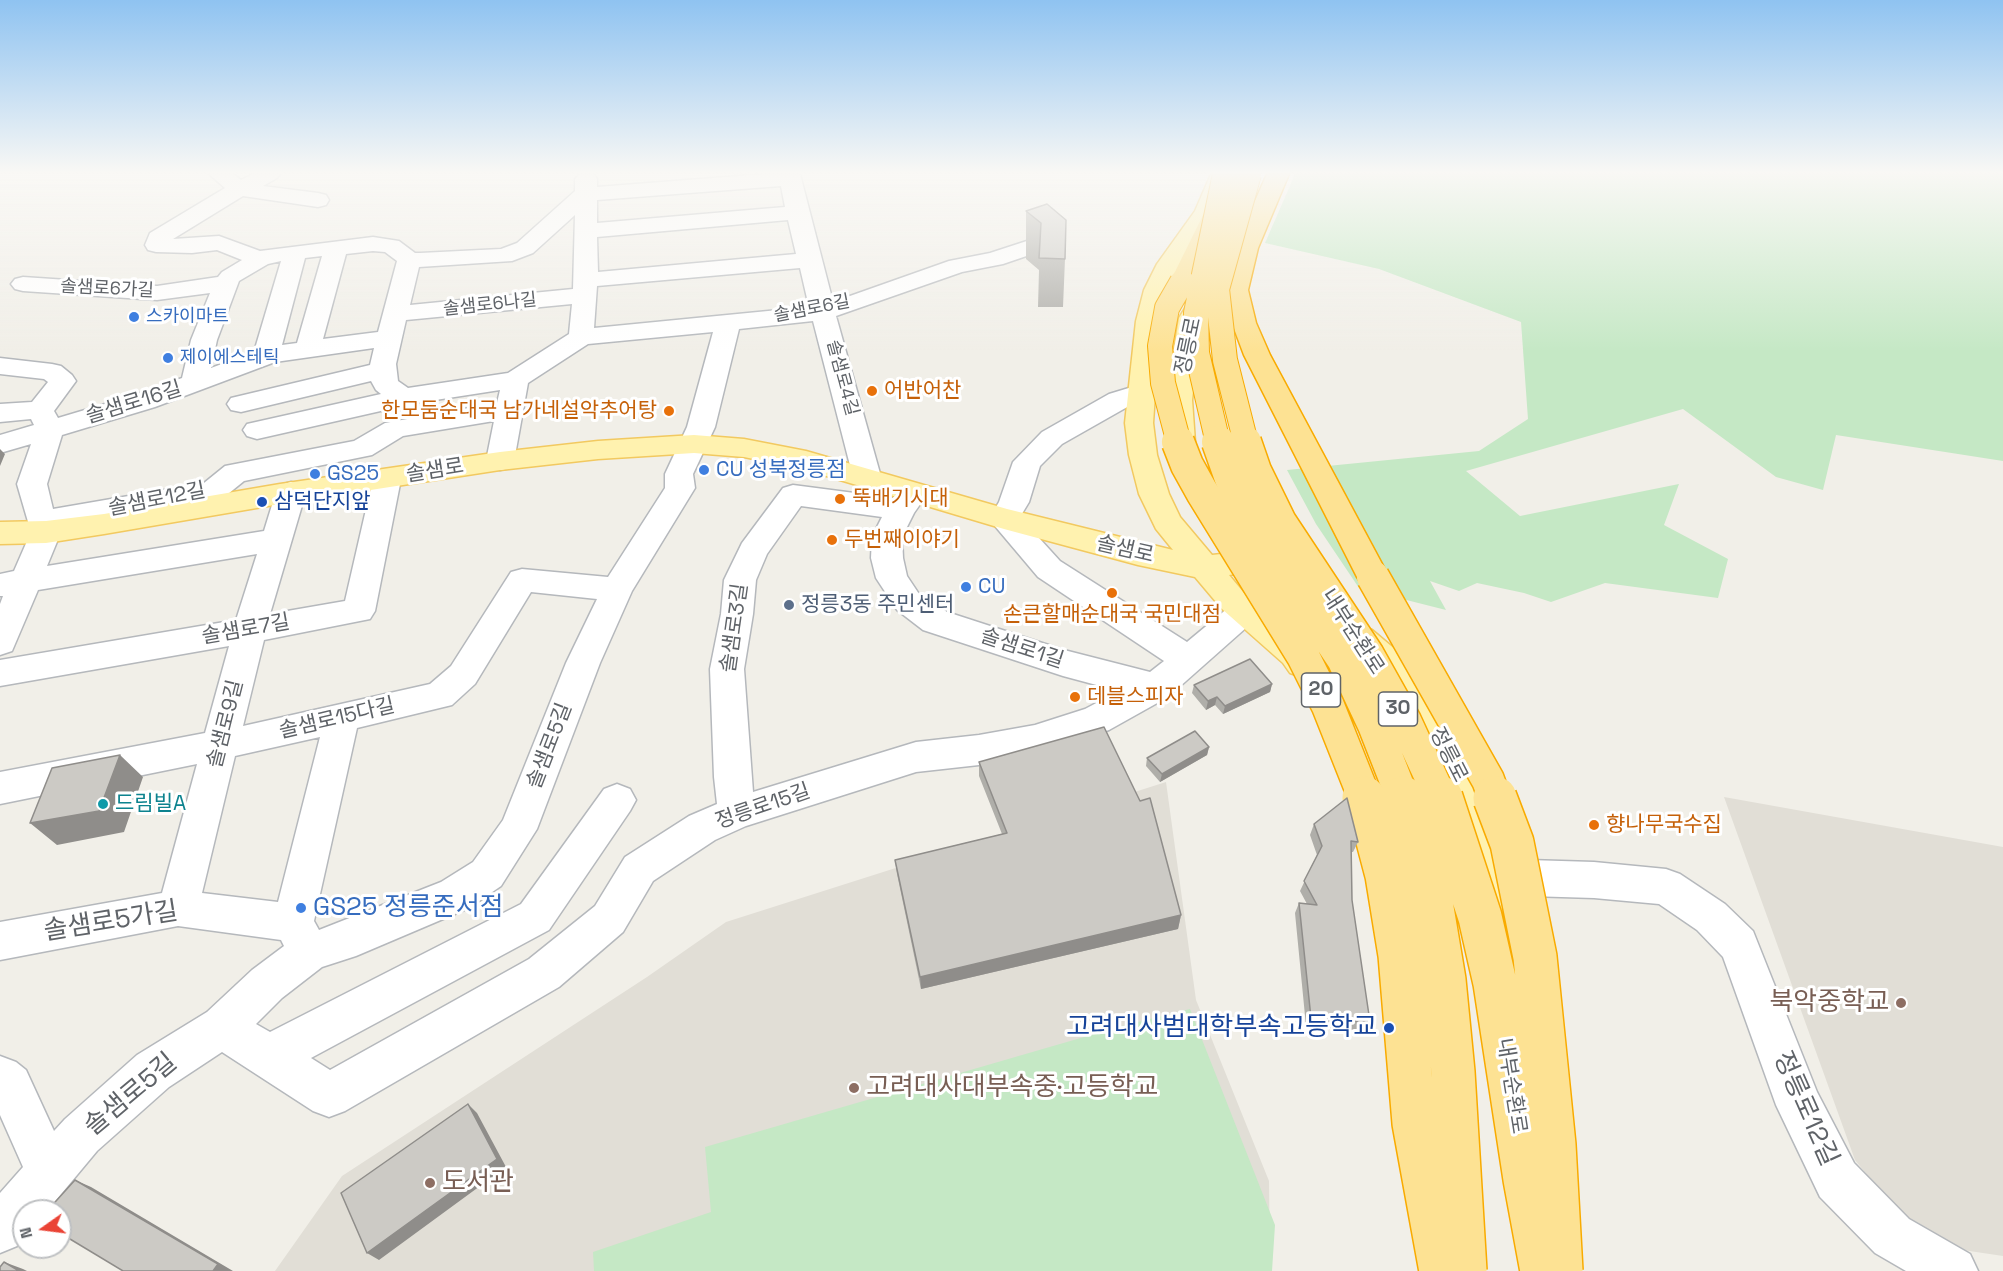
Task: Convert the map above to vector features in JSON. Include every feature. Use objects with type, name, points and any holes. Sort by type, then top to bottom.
[{"type":"highway","points":[[1204,233],[1182,282],[1167,308],[1160,346],[1163,383],[1175,433],[1187,465],[1303,656],[1328,706],[1372,818],[1386,875],[1400,955],[1414,1123],[1446,1261]]},
{"type":"highway","name":"내부순환로","points":[[1211,233],[1196,313],[1197,353],[1213,428],[1230,476],[1281,566],[1343,659],[1396,779],[1424,860],[1444,980],[1453,1072],[1446,1261]]},
{"type":"highway","name":"내부순환로","points":[[1232,233],[1217,289],[1225,360],[1240,429],[1255,471],[1280,522],[1368,655],[1400,712],[1438,790],[1480,917],[1495,983],[1525,1179],[1542,1271]]},
{"type":"highway","points":[[1253,233],[1246,248],[1236,290],[1244,323],[1257,355],[1373,577],[1488,780],[1512,843],[1535,957],[1554,1145],[1562,1271]]},
{"type":"main road","name":"정릉로","points":[[1190,233],[1169,264],[1156,290],[1148,321],[1139,423],[1143,455],[1154,494],[1167,522],[1202,567],[1245,611],[1295,654],[1343,718],[1389,824],[1405,903],[1414,999],[1446,1261]]},
{"type":"main road","name":"정릉로","points":[[1239,233],[1234,249],[1191,318],[1179,400],[1182,464],[1208,516],[1249,562],[1370,645],[1397,670],[1414,692],[1442,741],[1474,807],[1506,918],[1520,994],[1529,1093],[1536,1271]]},
{"type":"main road","name":"솔샘로","points":[[0,532],[387,479],[500,461],[598,450],[694,444],[744,448],[786,455],[867,477],[907,500],[1004,519],[1138,554],[1202,567],[1249,562]]},
{"type":"main road","points":[[1529,1093],[1576,1271]]},
{"type":"street","points":[[165,233],[158,238],[156,245],[192,246],[219,243],[260,259]]},
{"type":"street","name":"솔샘로6가길","points":[[194,384],[204,340],[230,277],[260,259],[295,252],[374,244],[391,246],[409,259],[438,261],[514,254],[525,248],[539,233]]},
{"type":"street","points":[[581,337],[587,233]]},
{"type":"street","name":"솔샘로4길","points":[[803,233],[867,477]]},
{"type":"street","name":"솔샘로6길","points":[[515,380],[581,337],[844,307],[957,266],[995,259],[1036,245]]},
{"type":"street","points":[[309,349],[336,248]]},
{"type":"street","points":[[266,357],[295,252]]},
{"type":"street","points":[[405,399],[385,384],[384,370],[409,259]]},
{"type":"street","points":[[585,288],[810,260]]},
{"type":"street","name":"솔샘로6가길","points":[[23,284],[157,293],[227,283]]},
{"type":"street","name":"솔샘로6나길","points":[[393,326],[585,288]]},
{"type":"street","points":[[694,444],[701,428],[728,321]]},
{"type":"street","name":"솔샘로16길","points":[[0,444],[45,419],[145,401],[266,357],[309,349],[393,326]]},
{"type":"street","points":[[0,366],[52,372],[63,381],[45,419],[32,484],[44,527],[13,583],[0,642]]},
{"type":"street","points":[[241,405],[384,370]]},
{"type":"street","points":[[257,430],[405,399],[515,380],[500,461]]},
{"type":"street","points":[[1142,392],[1119,400],[1052,438],[1027,462],[1014,502],[1004,519],[1049,569],[1189,660]]},
{"type":"street","name":"솔샘로12길","points":[[44,527],[213,491],[236,473],[362,450],[395,429],[509,410]]},
{"type":"street","points":[[0,413],[45,419]]},
{"type":"street","name":"솔샘로5길","points":[[4,1218],[49,1173],[81,1135],[153,1071],[222,1027],[267,984],[302,937],[342,942],[455,895],[487,874],[519,829],[583,663],[617,589],[680,488],[679,474],[686,455],[694,444]]},
{"type":"street","name":"솔샘로7길","points":[[0,673],[359,610],[387,479]]},
{"type":"street","name":"솔샘로9길","points":[[178,908],[250,628],[291,492]]},
{"type":"street","name":"솔샘로3길","points":[[737,813],[732,777],[727,669],[737,614],[740,580],[753,551],[793,495],[907,500]]},
{"type":"street","name":"솔샘로1길","points":[[907,500],[887,537],[887,558],[892,578],[908,602],[935,621],[1063,663],[1156,687]]},
{"type":"street","points":[[13,583],[277,540]]},
{"type":"street","name":"솔샘로15다길","points":[[0,788],[221,745],[440,695],[463,675],[522,580],[617,589]]},
{"type":"street","name":"정릉로15길","points":[[268,1057],[329,1095],[543,973],[609,919],[639,869],[702,828],[737,813],[916,758],[1035,740],[1097,720],[1156,687],[1245,611]]},
{"type":"street","points":[[302,937],[342,718]]},
{"type":"street","points":[[222,1027],[268,1057],[535,917],[617,800]]},
{"type":"street","name":"정릉로12길","points":[[1494,877],[1594,880],[1666,887],[1712,917],[1739,945],[1799,1105],[1837,1180],[1892,1236],[1953,1271]]},
{"type":"street","name":"솔샘로5가길","points":[[0,941],[178,908],[302,937]]},
{"type":"street","points":[[0,1078],[10,1086],[49,1173]]},
{"type":"shaded area","name":"고려대사대부속중·고등학교","points":[[1166,782],[1196,1000],[1269,1181],[1270,1271],[275,1271],[342,1176],[647,977],[726,922]]},
{"type":"shaded area","name":"북악중학교","points":[[1724,797],[2003,847],[2003,1256],[1956,1249],[1898,1213],[1855,1160]]},
{"type":"green space","points":[[1269,233],[2003,233],[2003,461],[1836,435],[1823,490],[1776,477],[1683,409],[1466,471],[1520,516],[1679,484],[1664,525],[1728,559],[1718,598],[1605,583],[1551,602],[1524,593],[1477,583],[1459,591],[1430,581],[1446,610],[1359,588],[1316,524],[1287,470],[1479,451],[1528,419],[1521,322],[1379,269],[1265,243]]},
{"type":"green space","points":[[1190,1009],[1275,1225],[1272,1271],[594,1271],[593,1252],[711,1212],[705,1147],[1122,1026]]},
{"type":"building","points":[[1040,233],[1066,233],[1065,259],[1039,258]]},
{"type":"building","points":[[1250,659],[1272,684],[1225,706],[1217,697],[1208,701],[1194,685]]},
{"type":"building","points":[[1104,727],[1140,801],[1150,798],[1181,915],[920,977],[895,860],[1007,833],[979,762]]},
{"type":"building","points":[[1195,731],[1209,747],[1162,774],[1147,758]]},
{"type":"building","points":[[120,755],[99,811],[30,823],[52,768]]},
{"type":"building","points":[[1347,798],[1358,842],[1351,841],[1352,900],[1370,1022],[1311,1018],[1299,903],[1317,905],[1304,881],[1322,846],[1314,824]]},
{"type":"building","name":"도서관","points":[[468,1104],[497,1159],[367,1253],[341,1193]]},
{"type":"building","points":[[75,1180],[218,1264],[213,1271],[123,1271],[72,1240],[72,1199],[58,1199]]},
{"type":"building","points":[[4,1262],[19,1271],[0,1271]]},
{"type":"place","name":"스카이마트","points":[[134,317]]},
{"type":"place","name":"제이에스테틱","points":[[168,358]]},
{"type":"place","name":"어반어찬","points":[[872,391]]},
{"type":"place","name":"한모둠순대국 남가네설악추어탕","points":[[669,411]]},
{"type":"place","name":"CU 성북정릉점","points":[[704,470]]},
{"type":"place","name":"GS25","points":[[315,474]]},
{"type":"place","name":"뚝배기시대","points":[[840,499]]},
{"type":"place","name":"삼덕단지앞","points":[[262,502]]},
{"type":"place","name":"두번째이야기","points":[[832,540]]},
{"type":"place","name":"CU","points":[[966,587]]},
{"type":"place","name":"손큰할매순대국 국민대점","points":[[1112,593]]},
{"type":"place","name":"정릉3동 주민센터","points":[[789,605]]},
{"type":"place","name":"데블스피자","points":[[1075,697]]},
{"type":"place","name":"드림빌A","points":[[103,804]]},
{"type":"place","name":"향나무국수집","points":[[1594,825]]},
{"type":"place","name":"GS25 정릉준서점","points":[[301,908]]},
{"type":"place","name":"북악중학교","points":[[1901,1003]]},
{"type":"place","name":"고려대사범대학부속고등학교","points":[[1389,1028]]},
{"type":"place","name":"고려대사대부속중·고등학교","points":[[854,1088]]},
{"type":"place","name":"도서관","points":[[430,1183]]}]
